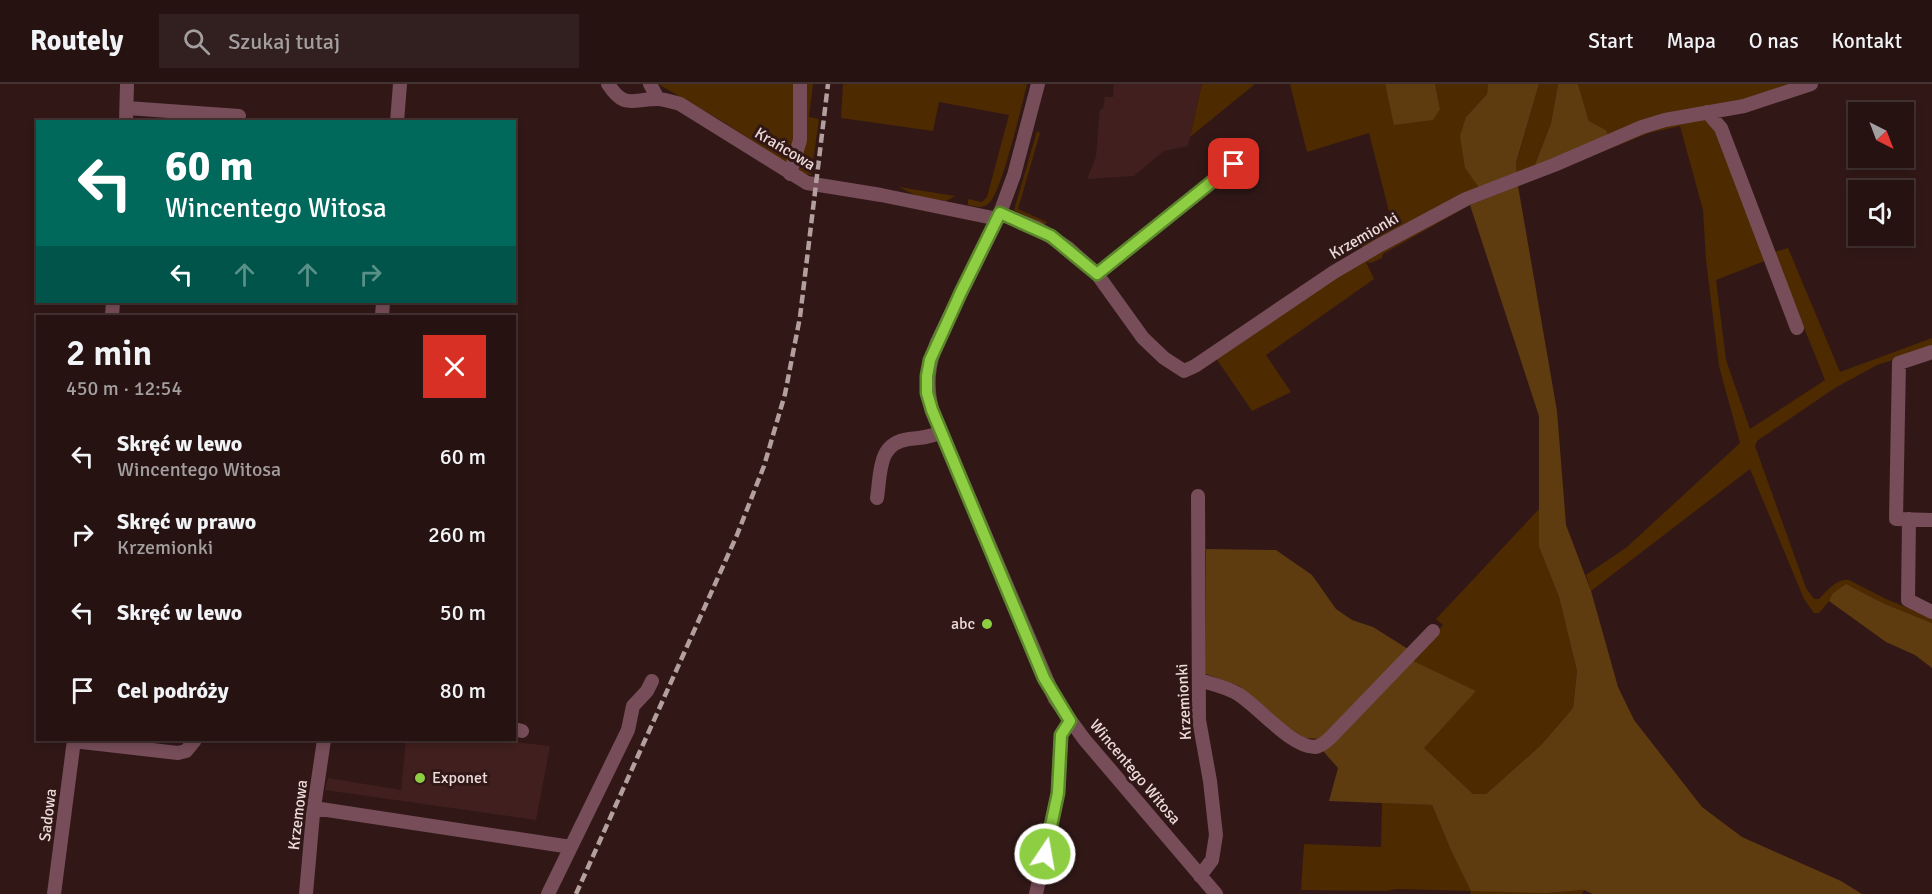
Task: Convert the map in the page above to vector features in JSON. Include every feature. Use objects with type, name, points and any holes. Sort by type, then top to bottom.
[{"type":"street","points":[[127,84],[126,115],[240,116]]},
{"type":"street","points":[[397,120],[400,84]]},
{"type":"street","name":"Krańcowa","points":[[608,84],[618,97],[632,103],[658,99],[680,104],[807,183],[999,216]]},
{"type":"street","points":[[650,84],[658,99]]},
{"type":"street","points":[[790,174],[800,140],[800,84]]},
{"type":"street","name":"Wincentego Witosa","points":[[1038,84],[1014,175],[999,216],[930,360],[927,393],[941,432],[1044,678],[1070,721],[1200,876]]},
{"type":"street","name":"Krzemionki","points":[[999,216],[1051,236],[1097,274],[1133,326],[1152,347],[1180,370],[1189,370],[1334,272],[1467,199],[1642,127],[1744,106],[1811,84]]},
{"type":"street","points":[[1707,112],[1721,128],[1797,328]]},
{"type":"street","points":[[1097,274],[1234,164]]},
{"type":"street","points":[[1932,352],[1899,363],[1896,519],[1932,520]]},
{"type":"street","points":[[877,498],[882,460],[892,445],[905,440],[933,436],[941,432]]},
{"type":"street","name":"Krzemionki","points":[[1198,496],[1199,720],[1210,781],[1216,835],[1212,860],[1200,876]]},
{"type":"street","points":[[1908,519],[1908,600],[1932,612]]},
{"type":"street","points":[[1199,680],[1237,693],[1294,739],[1305,745],[1316,747],[1331,737],[1432,630]]},
{"type":"street","points":[[548,894],[628,730],[633,706],[647,691],[652,681]]},
{"type":"street","points":[[1036,894],[1058,793],[1061,735],[1070,721]]},
{"type":"street","name":"Sadowa","points":[[54,894],[73,741]]},
{"type":"street","points":[[81,741],[178,753],[186,751],[194,741]]},
{"type":"street","name":"Krzemowa","points":[[306,894],[314,808],[324,741]]},
{"type":"street","points":[[314,808],[571,847]]},
{"type":"street","points":[[1200,876],[1216,894]]},
{"type":"shaded area","points":[[658,84],[813,84],[809,117],[819,119],[811,175],[803,174],[722,121]]},
{"type":"shaded area","points":[[843,84],[1027,84],[1006,165],[990,202],[983,207],[977,207],[968,205],[968,199],[982,202],[987,197],[1009,115],[939,102],[933,131],[841,118]]},
{"type":"shaded area","points":[[1114,84],[1202,84],[1188,146],[1164,151],[1134,176],[1087,179],[1096,157],[1100,109],[1103,109],[1105,97],[1113,97]]},
{"type":"shaded area","points":[[1202,84],[1255,84],[1190,137]]},
{"type":"shaded area","points":[[1290,84],[1385,84],[1395,125],[1440,109],[1435,84],[1488,84],[1487,94],[1466,117],[1480,189],[1365,248],[1362,247],[1361,244],[1393,227],[1369,133],[1307,152]]},
{"type":"shaded area","points":[[1385,84],[1435,84],[1440,109],[1433,120],[1394,125]]},
{"type":"shaded area","points":[[1488,84],[1539,84],[1516,163],[1517,174],[1480,189],[1465,168],[1460,136],[1466,117],[1487,94]]},
{"type":"shaded area","points":[[1539,84],[1558,84],[1551,123],[1535,163],[1539,167],[1517,174],[1516,164]]},
{"type":"shaded area","points":[[1558,84],[1578,84],[1589,121],[1606,130],[1609,137],[1539,167],[1535,164],[1551,123]]},
{"type":"shaded area","points":[[1578,84],[1801,84],[1609,137],[1606,130],[1589,121]]},
{"type":"shaded area","points":[[1707,117],[1719,131],[1767,260],[1716,280],[1726,360],[1750,429],[1825,380],[1776,258],[1771,253],[1788,248],[1840,372],[1932,338],[1932,348],[1877,365],[1835,388],[1757,441],[1755,446],[1806,588],[1814,599],[1819,599],[1836,583],[1849,580],[1886,599],[1932,618],[1932,623],[1885,604],[1850,586],[1832,594],[1819,613],[1814,613],[1804,599],[1750,469],[1591,591],[1586,575],[1627,547],[1740,443],[1719,366],[1706,260],[1703,210],[1680,126],[1649,133],[1470,205],[1383,254],[1382,258],[1371,263],[1366,262],[1374,279],[1266,355],[1291,392],[1252,411],[1216,358],[1346,270],[1468,202],[1643,131]]},
{"type":"shaded area","points":[[1037,131],[1040,133],[1018,209],[1047,222],[1044,226],[1014,210]]},
{"type":"shaded area","points":[[1518,186],[1557,411],[1566,525],[1591,591],[1618,687],[1634,720],[1702,807],[1742,837],[1841,881],[1862,894],[1593,894],[1584,890],[1547,893],[1471,891],[1432,805],[1329,801],[1338,768],[1323,751],[1411,660],[1476,691],[1424,748],[1473,794],[1486,794],[1541,745],[1573,708],[1577,671],[1559,597],[1539,547],[1539,416],[1470,205]]},
{"type":"shaded area","points":[[899,187],[955,196],[946,201],[919,197]]},
{"type":"shaded area","points":[[1540,508],[1539,547],[1559,597],[1577,671],[1573,708],[1541,745],[1486,794],[1473,794],[1423,748],[1411,660],[1443,625],[1436,619]]},
{"type":"shaded area","points":[[1206,549],[1276,550],[1312,575],[1336,609],[1352,620],[1373,627],[1408,649],[1320,739],[1305,738],[1289,728],[1239,686],[1206,674]]},
{"type":"shaded area","points":[[1846,584],[1885,604],[1932,623],[1932,668],[1915,655],[1886,642],[1829,601],[1832,594]]},
{"type":"shaded area","name":"Exponet","points":[[406,741],[506,741],[550,746],[536,820],[325,790],[328,778],[401,790]]},
{"type":"shaded area","points":[[1382,803],[1432,805],[1450,848],[1547,893],[1584,890],[1582,894],[1470,894],[1471,891],[1397,889],[1386,891],[1301,890],[1304,844],[1381,847]]},
{"type":"railway","points":[[576,894],[737,535],[764,466],[785,394],[800,317],[828,84]]},
{"type":"place","name":"abc","points":[[987,624]]},
{"type":"place","name":"Exponet","points":[[420,778]]},
{"type":"route","points":[[1045,854],[1058,793],[1061,735],[1070,721],[1044,678],[932,410],[927,393],[930,360],[1000,213],[1038,228],[1051,236],[1097,274],[1234,164]]}]
